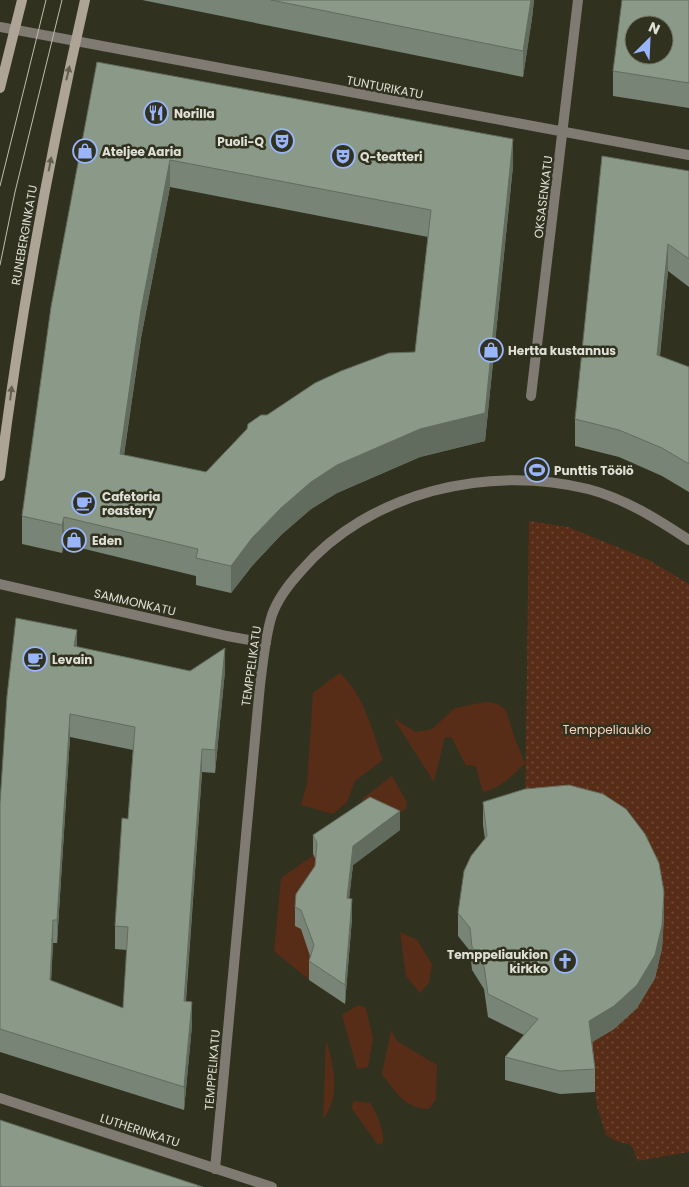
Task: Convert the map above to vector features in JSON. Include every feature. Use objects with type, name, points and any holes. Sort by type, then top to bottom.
[{"type":"main road","points":[[0,88],[22,0]]},
{"type":"main road","name":"RUNEBERGINKATU","points":[[0,476],[12,378],[35,236],[85,0]]},
{"type":"street","name":"OKSASENKATU","points":[[531,396],[578,0]]},
{"type":"street","name":"TUNTURIKATU","points":[[0,27],[689,155]]},
{"type":"street","name":"TEMPPELIKATU","points":[[215,1169],[260,685],[272,614],[286,588],[310,560],[334,538],[377,512],[410,498],[459,485],[524,481],[588,489],[638,508],[689,540]]},
{"type":"street","name":"SAMMONKATU","points":[[0,584],[227,636],[266,643]]},
{"type":"street","name":"LUTHERINKATU","points":[[0,1098],[272,1187]]},
{"type":"green space","name":"Temppeliaukio","points":[[529,521],[568,527],[649,560],[689,584],[689,1152],[638,1161],[631,1145],[616,1141],[606,1135],[597,1106],[589,1044],[525,812]]},
{"type":"green space","points":[[339,673],[348,681],[361,702],[383,760],[355,781],[347,802],[333,814],[301,805],[307,784],[313,693]]},
{"type":"green space","points":[[485,702],[499,705],[506,711],[525,763],[506,781],[483,792],[476,767],[466,766],[452,738],[445,737],[434,782],[393,718],[416,732],[432,729],[455,708]]},
{"type":"green space","points":[[392,776],[407,802],[406,809],[383,822],[358,810],[363,798]]},
{"type":"green space","points":[[314,855],[317,862],[303,934],[314,964],[309,980],[274,951],[281,878]]},
{"type":"green space","points":[[400,932],[417,940],[432,964],[429,983],[420,993],[406,976]]},
{"type":"green space","points":[[358,1005],[366,1008],[373,1038],[368,1067],[357,1069],[342,1015]]},
{"type":"green space","points":[[391,1030],[397,1041],[437,1065],[436,1099],[429,1109],[413,1106],[401,1098],[382,1074]]},
{"type":"green space","points":[[326,1040],[333,1071],[334,1091],[329,1110],[323,1119]]},
{"type":"green space","points":[[353,1101],[370,1103],[380,1123],[383,1143],[378,1145],[352,1109]]},
{"type":"building","points":[[271,0],[531,0],[523,51]]},
{"type":"building","points":[[622,0],[689,0],[689,83],[613,71]]},
{"type":"building","points":[[97,62],[513,139],[485,413],[420,429],[337,465],[311,482],[281,508],[252,538],[231,566],[196,558],[198,549],[64,517],[62,525],[22,516],[51,307]],"holes":[[[170,160],[431,210],[415,352],[389,353],[315,383],[267,415],[261,415],[248,424],[247,429],[206,472],[120,454],[141,310]]]},
{"type":"building","points":[[602,156],[689,171],[689,259],[668,244],[657,355],[689,367],[689,464],[662,448],[619,430],[575,419]]},
{"type":"building","points":[[16,618],[77,630],[74,646],[190,671],[225,648],[215,750],[202,749],[184,1001],[192,1002],[184,1087],[0,1029],[0,803],[7,696]],"holes":[[[70,714],[135,727],[128,819],[122,818],[115,926],[128,927],[123,1008],[50,980],[53,920],[57,920]]]},
{"type":"building","name":"Temppeliaukion kirkko","points":[[569,785],[603,794],[626,809],[645,834],[659,863],[664,892],[662,925],[655,955],[637,985],[614,1006],[589,1021],[595,1069],[560,1071],[505,1057],[538,1019],[488,994],[484,966],[472,947],[470,928],[458,913],[464,871],[471,856],[487,836],[483,802],[525,789]]},
{"type":"building","points":[[370,797],[400,811],[353,846],[347,898],[352,899],[345,985],[309,961],[314,945],[301,910],[295,907],[296,894],[315,866],[317,843],[313,835]]},
{"type":"building","points":[[0,1120],[203,1187],[0,1187]]},
{"type":"tram line","points":[[0,186],[46,0]]},
{"type":"tram line","points":[[0,265],[15,192],[62,0]]},
{"type":"place","name":"Norilla","points":[[156,113]]},
{"type":"place","name":"Puoli-Q","points":[[282,141]]},
{"type":"place","name":"Ateljee Aaria","points":[[85,151]]},
{"type":"place","name":"Q-teatteri","points":[[343,156]]},
{"type":"place","name":"Hertta kustannus","points":[[491,350]]},
{"type":"place","name":"Punttis Töölö","points":[[537,470]]},
{"type":"place","name":"Cafetoria roastery","points":[[84,503]]},
{"type":"place","name":"Eden","points":[[74,540]]},
{"type":"place","name":"Levain","points":[[35,659]]},
{"type":"place","name":"Temppeliaukion kirkko","points":[[565,961]]}]
